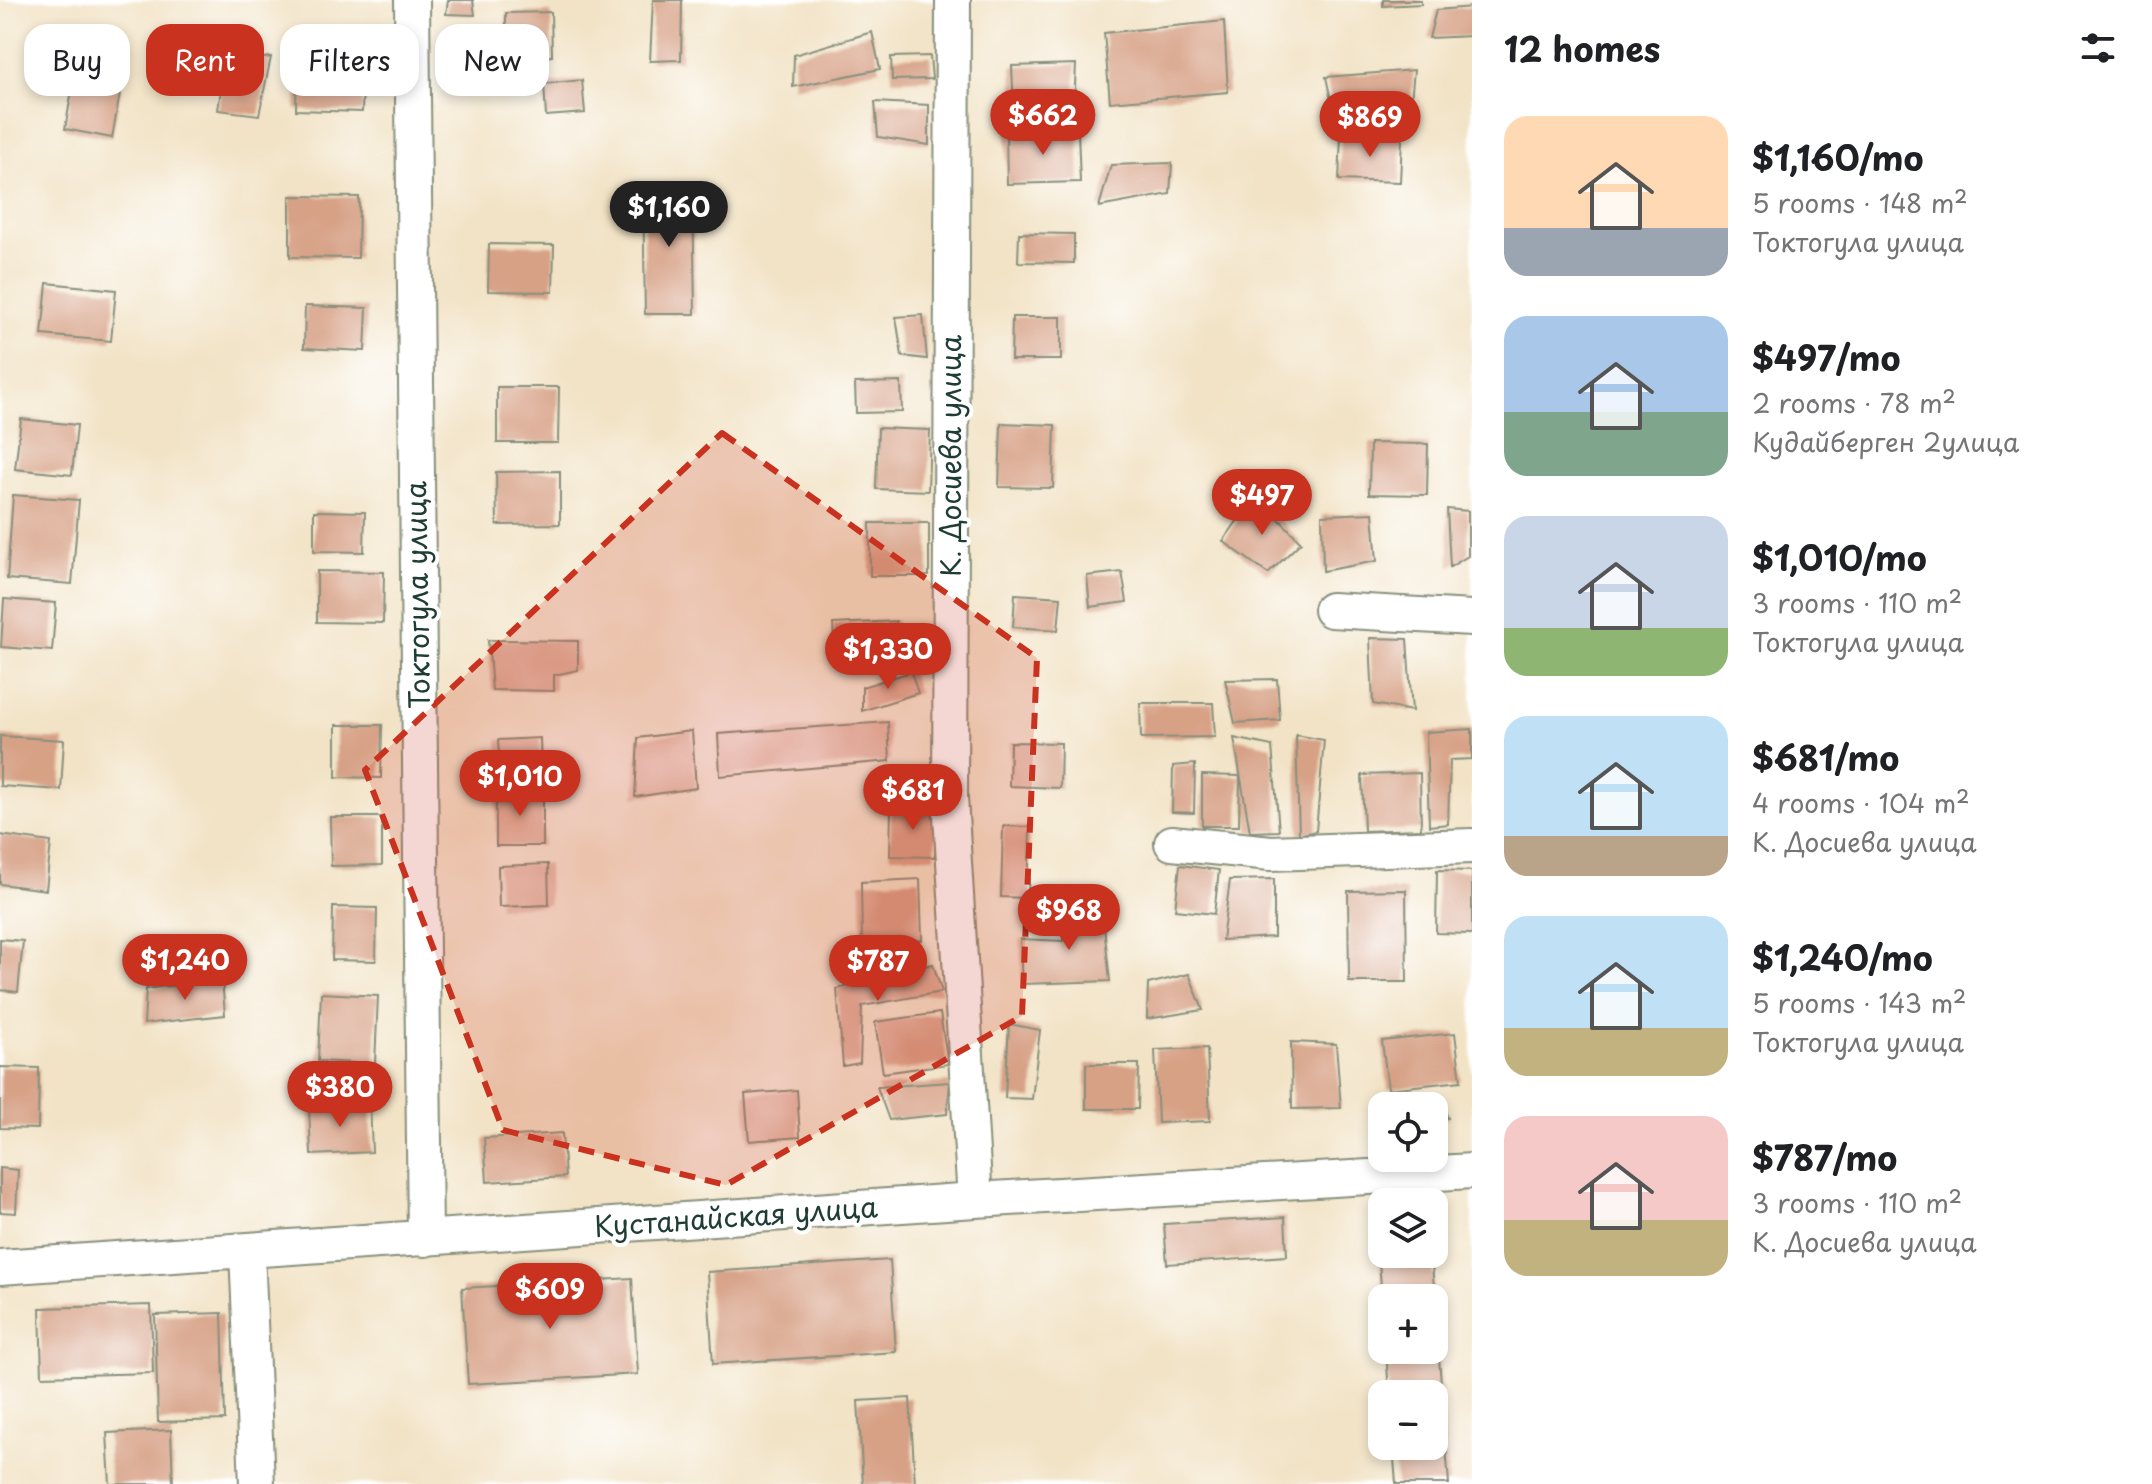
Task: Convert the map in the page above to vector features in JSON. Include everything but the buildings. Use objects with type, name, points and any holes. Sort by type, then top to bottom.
[{"type":"street","name":"Токтогула улица","points":[[412,0],[425,1239]]},
{"type":"street","name":"К. Досиева улица","points":[[953,0],[950,798],[975,1200]]},
{"type":"street","points":[[1331,610],[1472,618]]},
{"type":"street","points":[[1172,843],[1271,853],[1472,846]]},
{"type":"street","name":"Кустанайская улица","points":[[0,1267],[975,1200],[1472,1171]]},
{"type":"street","points":[[247,1251],[257,1484]]},
{"type":"highlighted area","points":[[722,433],[1037,658],[1022,1016],[726,1185],[503,1130],[365,770]]}]
